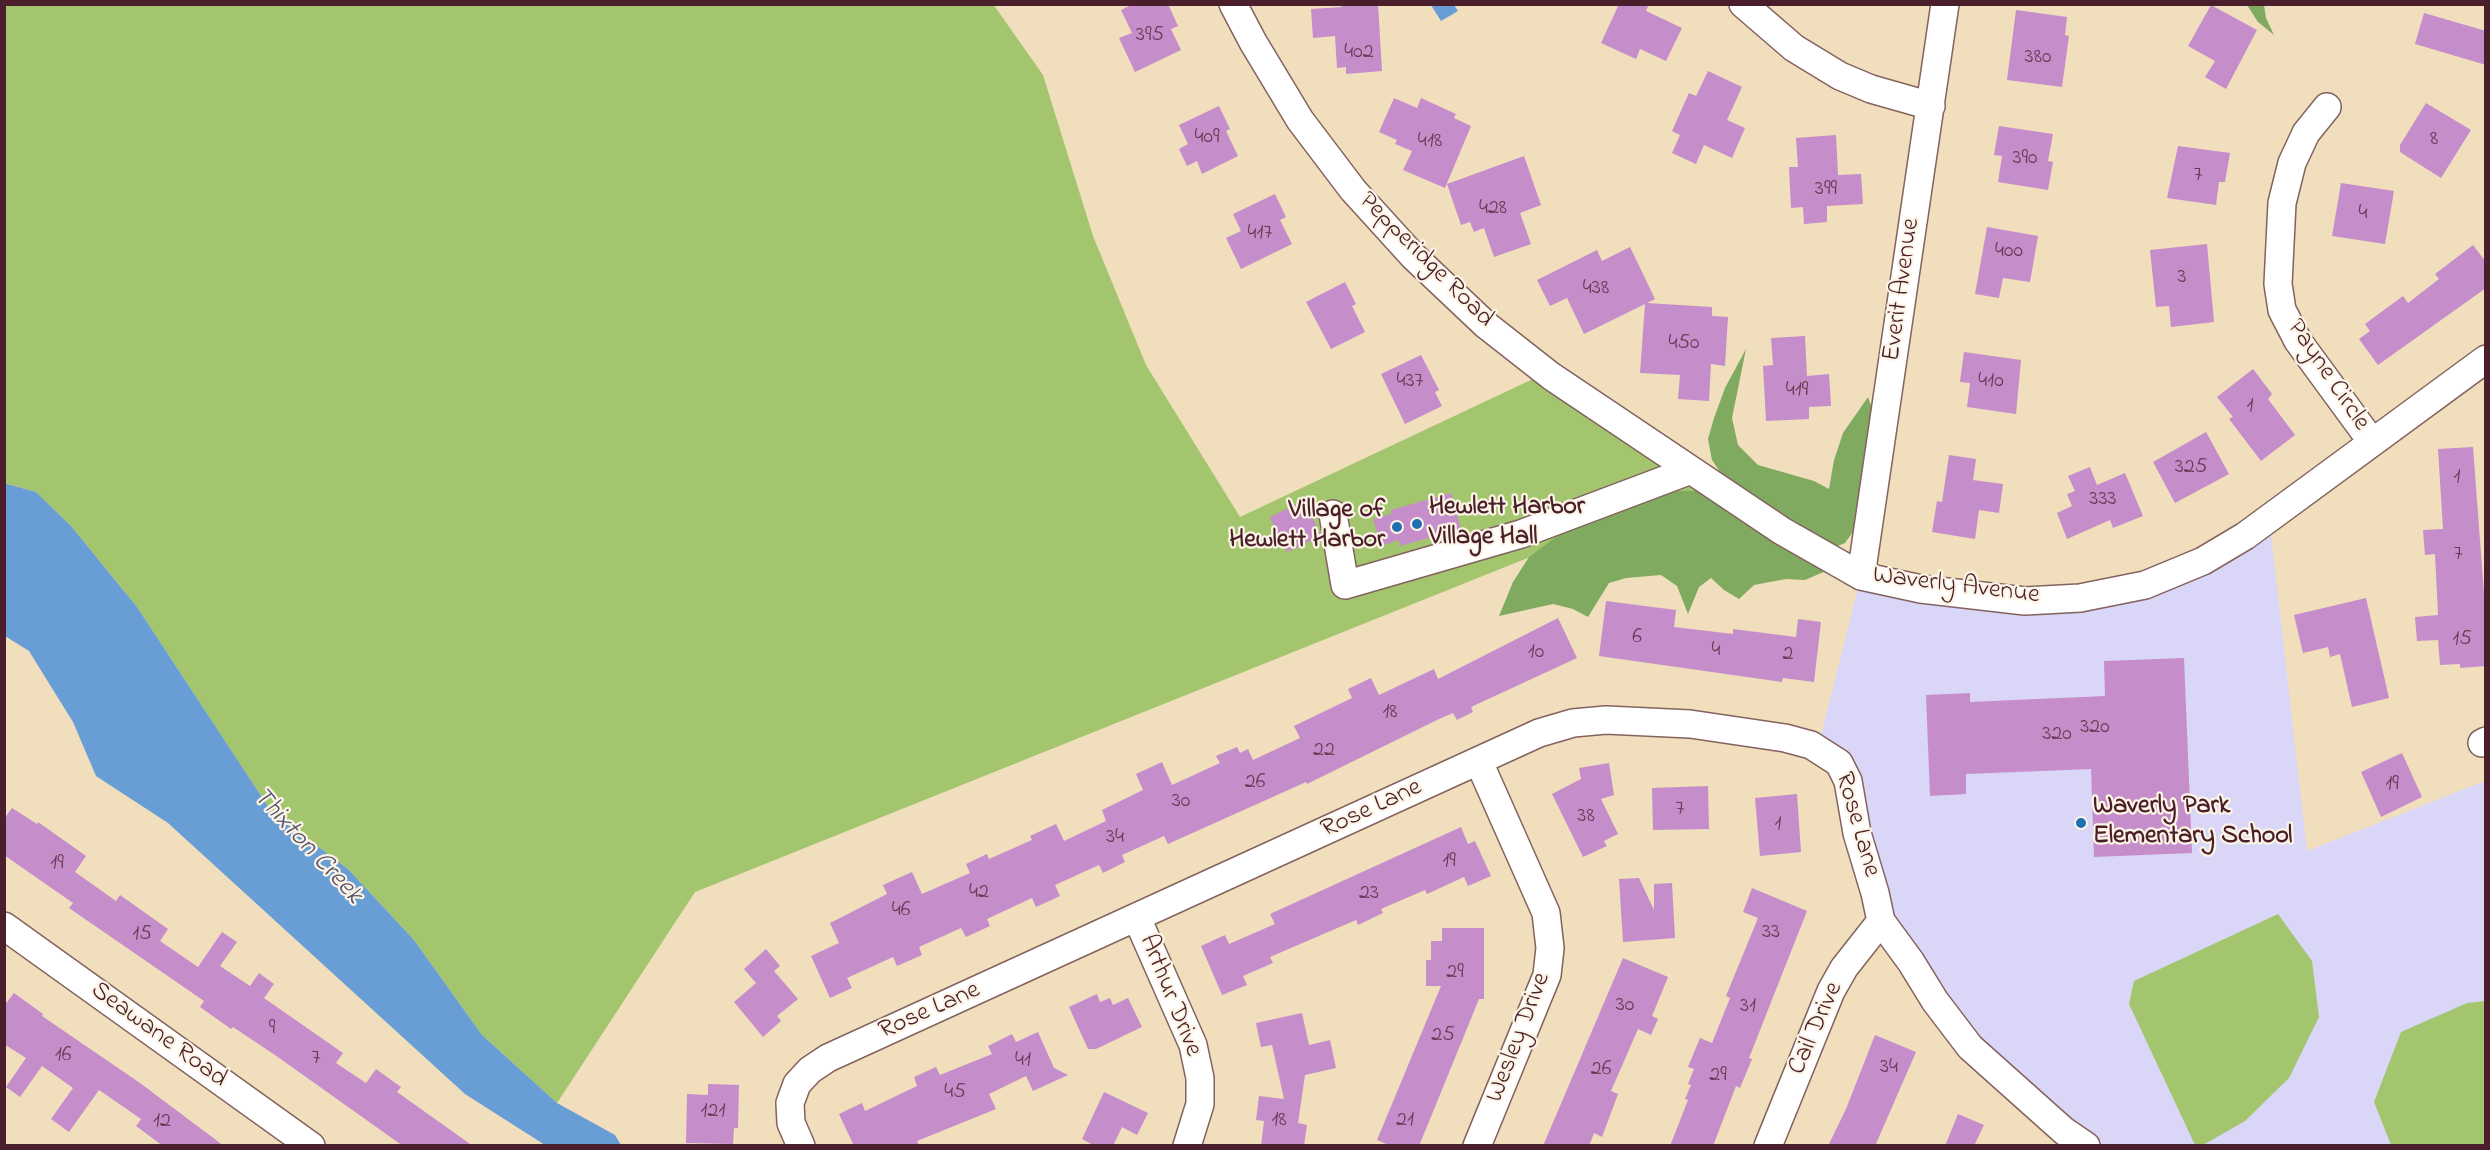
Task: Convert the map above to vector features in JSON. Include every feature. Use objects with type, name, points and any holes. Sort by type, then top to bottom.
[{"type":"street","name":"Pepperidge Road","points":[[1233,4],[1300,120],[1353,190],[1413,256],[1486,325],[1551,376],[1684,465]]},
{"type":"street","points":[[1743,4],[1794,48],[1840,76],[1888,94],[1931,106]]},
{"type":"street","name":"Everit Avenue","points":[[1861,576],[1946,4]]},
{"type":"street","name":"Payne Circle","points":[[2326,107],[2306,133],[2292,163],[2282,203],[2278,284],[2282,310],[2298,341],[2372,442]]},
{"type":"street","name":"Waverly Avenue","points":[[1684,465],[1782,531],[1861,576],[1921,589],[2025,601],[2080,598],[2145,585],[2203,561],[2246,536],[2372,442],[2483,367]]},
{"type":"street","points":[[1332,514],[1345,585],[1521,534],[1684,465]]},
{"type":"street","name":"Rose Lane","points":[[801,1146],[791,1123],[790,1103],[797,1084],[810,1070],[828,1058],[1539,734],[1573,723],[1606,720],[1690,724],[1785,738],[1811,745],[1832,757],[1846,773],[1857,833],[1881,921]]},
{"type":"street","name":"Wesley Drive","points":[[1477,1146],[1547,975],[1550,948],[1546,913],[1479,762]]},
{"type":"street","name":"Arthur Drive","points":[[1137,918],[1193,1045],[1200,1078],[1200,1104],[1187,1146]]},
{"type":"street","points":[[1881,921],[1911,962],[1935,1001],[1970,1047],[2070,1141]]},
{"type":"street","name":"Cail Drive","points":[[1768,1146],[1831,991],[1844,968],[1881,921]]},
{"type":"street","name":"Seawane Road","points":[[4,926],[311,1146]]},
{"type":"shaded area","name":"Waverly Park Elementary School","points":[[2269,517],[2307,851],[2485,781],[2485,1145],[2096,1145],[1986,1058],[1875,912],[1852,794],[1818,747],[1861,576],[2127,600]]},
{"type":"green space","points":[[993,4],[1043,75],[1093,236],[1146,365],[1240,517],[1552,370],[1712,484],[695,892],[557,1103],[482,1035],[414,940],[348,869],[271,811],[137,607],[71,526],[36,492],[5,483],[5,5]]},
{"type":"green space","points":[[2247,5],[2264,5],[2266,18],[2274,35],[2258,22]]},
{"type":"green space","points":[[1746,349],[1732,418],[1738,445],[1758,465],[1814,481],[1829,489],[1834,460],[1843,433],[1868,397],[1875,417],[1860,522],[1845,543],[1830,549],[1724,478],[1712,460],[1708,439],[1714,418],[1725,388]]},
{"type":"green space","points":[[1670,491],[1696,491],[1705,495],[1719,506],[1732,510],[1826,571],[1805,580],[1786,579],[1754,585],[1739,599],[1724,590],[1711,578],[1699,587],[1688,614],[1677,586],[1661,575],[1626,578],[1609,583],[1588,617],[1573,609],[1553,604],[1499,616],[1513,582],[1529,557],[1568,528]]},
{"type":"green space","points":[[2278,914],[2312,961],[2319,1017],[2289,1078],[2245,1121],[2203,1145],[2195,1145],[2129,1004],[2134,981]]},
{"type":"green space","points":[[2485,1001],[2485,1145],[2391,1145],[2374,1102],[2401,1032],[2467,1003]]},
{"type":"water","points":[[1431,5],[1454,5],[1458,11],[1441,21]]},
{"type":"water","name":"Thixton Creek","points":[[4,483],[36,492],[71,526],[137,607],[271,811],[348,869],[414,940],[482,1035],[557,1103],[615,1135],[621,1145],[545,1145],[465,1094],[168,823],[96,776],[73,722],[29,651],[5,636]]},
{"type":"building","points":[[1133,4],[1168,4],[1178,26],[1171,29],[1181,50],[1135,72],[1119,38],[1132,33],[1121,10]]},
{"type":"building","points":[[1342,4],[1378,4],[1382,71],[1346,74],[1346,67],[1337,68],[1335,36],[1313,38],[1311,9],[1342,7]]},
{"type":"building","points":[[1619,4],[1649,4],[1646,11],[1682,28],[1666,61],[1640,49],[1636,59],[1601,43]]},
{"type":"building","points":[[2211,5],[2257,30],[2226,89],[2205,77],[2215,61],[2188,46]]},
{"type":"building","points":[[2016,10],[2067,17],[2065,35],[2069,36],[2062,87],[2007,80]]},
{"type":"building","points":[[2424,13],[2486,31],[2486,65],[2415,44]]},
{"type":"building","points":[[1708,71],[1742,87],[1727,120],[1745,128],[1732,158],[1704,145],[1696,164],[1672,153],[1680,135],[1672,131],[1689,93],[1696,96]]},
{"type":"building","points":[[1394,98],[1417,108],[1421,98],[1456,114],[1454,118],[1471,126],[1445,188],[1403,170],[1412,151],[1395,144],[1397,140],[1379,132]]},
{"type":"building","points":[[2426,103],[2471,130],[2441,178],[2400,152],[2400,145]]},
{"type":"building","points":[[1219,106],[1230,129],[1226,131],[1238,156],[1202,174],[1197,161],[1187,166],[1179,149],[1188,144],[1179,125]]},
{"type":"building","points":[[1999,126],[2053,134],[2048,161],[2053,162],[2048,190],[1998,182],[2002,156],[1994,155]]},
{"type":"building","points":[[1836,135],[1838,175],[1861,174],[1863,204],[1827,206],[1827,222],[1804,224],[1803,207],[1791,208],[1789,167],[1798,167],[1796,138]]},
{"type":"building","points":[[2178,146],[2230,153],[2225,182],[2219,182],[2216,205],[2167,198]]},
{"type":"building","points":[[1524,156],[1541,205],[1520,213],[1531,244],[1494,257],[1484,228],[1474,232],[1470,222],[1461,225],[1447,184]]},
{"type":"building","points":[[2341,183],[2394,191],[2385,244],[2332,236]]},
{"type":"building","points":[[1275,194],[1286,217],[1280,220],[1292,244],[1241,269],[1226,238],[1241,231],[1233,214]]},
{"type":"building","points":[[1987,227],[2038,236],[2030,282],[2003,278],[1999,298],[1975,294]]},
{"type":"building","points":[[2207,244],[2214,322],[2171,327],[2169,306],[2156,307],[2150,250]]},
{"type":"building","points":[[2473,245],[2486,262],[2486,288],[2378,365],[2359,339],[2370,331],[2365,324],[2403,296],[2408,303],[2439,279],[2435,274]]},
{"type":"building","points":[[1630,247],[1655,299],[1647,303],[1712,307],[1712,316],[1728,317],[1725,366],[1711,364],[1709,401],[1678,399],[1680,375],[1640,373],[1645,304],[1584,334],[1567,298],[1550,306],[1537,280],[1597,250],[1602,261]]},
{"type":"building","points":[[1345,282],[1356,304],[1352,306],[1365,332],[1331,349],[1306,302]]},
{"type":"building","points":[[1805,336],[1807,376],[1829,374],[1831,406],[1809,407],[1809,419],[1766,421],[1763,366],[1773,365],[1771,338]]},
{"type":"building","points":[[1964,352],[2021,360],[2016,414],[1967,407],[1970,383],[1960,382]]},
{"type":"building","points":[[1421,355],[1439,390],[1435,392],[1442,406],[1405,424],[1381,374]]},
{"type":"building","points":[[2253,369],[2272,394],[2268,399],[2295,435],[2261,461],[2229,419],[2233,417],[2217,397]]},
{"type":"building","points":[[2206,432],[2229,474],[2175,503],[2153,462]]},
{"type":"building","points":[[2473,447],[2486,620],[2486,666],[2460,668],[2460,664],[2440,665],[2438,640],[2417,641],[2415,617],[2438,615],[2435,554],[2425,555],[2423,530],[2443,529],[2438,449]]},
{"type":"building","points":[[1949,455],[1976,459],[1973,480],[2003,484],[1999,513],[1979,510],[1975,539],[1932,532],[1937,501],[1942,502]]},
{"type":"building","points":[[2090,467],[2097,485],[2125,473],[2143,516],[2113,528],[2110,520],[2067,539],[2057,513],[2072,506],[2067,494],[2075,491],[2068,476]]},
{"type":"building","name":"Hewlett Harbor Village Hall","points":[[1451,493],[1461,529],[1400,546],[1399,540],[1381,546],[1373,519],[1391,514],[1391,510]]},
{"type":"building","points":[[1305,500],[1321,536],[1287,552],[1270,517]]},
{"type":"building","points":[[2366,598],[2389,698],[2352,707],[2340,654],[2330,657],[2328,647],[2303,653],[2294,615]]},
{"type":"building","points":[[1606,601],[1676,610],[1674,627],[1733,634],[1733,629],[1796,637],[1798,619],[1821,622],[1814,682],[1783,678],[1782,682],[1599,656]]},
{"type":"building","points":[[1558,618],[1577,658],[1471,707],[1473,712],[1457,720],[1453,713],[1307,784],[1306,782],[1168,844],[1164,836],[1122,855],[1125,862],[1103,873],[1099,865],[1055,885],[1060,896],[1036,907],[1032,898],[987,919],[990,926],[966,937],[961,928],[919,947],[922,955],[897,966],[893,957],[847,978],[852,988],[830,998],[811,956],[839,943],[830,923],[887,894],[883,885],[912,872],[922,894],[970,873],[966,864],[987,854],[989,859],[1032,840],[1030,836],[1056,824],[1064,841],[1106,821],[1102,810],[1143,790],[1136,774],[1162,762],[1172,785],[1220,763],[1216,756],[1237,747],[1240,753],[1248,749],[1253,760],[1300,738],[1294,726],[1352,698],[1348,689],[1371,678],[1379,695],[1434,669],[1438,679]]},
{"type":"building","points":[[2184,658],[2192,853],[2094,857],[2091,769],[1966,774],[1966,794],[1930,796],[1926,695],[1970,693],[1970,702],[2105,696],[2104,661]]},
{"type":"building","points":[[2402,753],[2422,797],[2381,817],[2361,772]]},
{"type":"building","points":[[1609,763],[1614,795],[1601,799],[1618,834],[1604,841],[1607,846],[1583,857],[1552,794],[1581,779],[1579,768]]},
{"type":"building","points":[[1708,786],[1709,829],[1653,830],[1652,788]]},
{"type":"building","points":[[1797,794],[1801,852],[1760,856],[1755,798]]},
{"type":"building","points":[[12,808],[37,824],[38,822],[86,856],[75,872],[116,901],[120,895],[168,929],[160,941],[198,967],[222,932],[237,942],[220,966],[250,986],[259,973],[274,984],[264,998],[343,1053],[336,1063],[366,1083],[376,1069],[401,1087],[397,1092],[473,1146],[403,1146],[275,1055],[233,1027],[231,1029],[200,1007],[204,1001],[69,908],[73,903],[4,855],[4,819]]},
{"type":"building","points":[[1461,827],[1468,844],[1475,841],[1491,876],[1468,886],[1464,877],[1427,894],[1425,890],[1381,909],[1383,913],[1358,925],[1356,920],[1270,957],[1273,963],[1243,976],[1247,985],[1222,995],[1201,946],[1225,935],[1229,944],[1275,924],[1270,914]]},
{"type":"building","points":[[1639,878],[1654,910],[1654,884],[1672,883],[1675,938],[1623,942],[1619,879]]},
{"type":"building","points":[[1752,888],[1807,911],[1749,1058],[1752,1059],[1740,1088],[1736,1086],[1713,1146],[1670,1146],[1688,1100],[1685,1099],[1694,1069],[1688,1067],[1700,1038],[1712,1043],[1730,998],[1726,996],[1758,918],[1743,912]]},
{"type":"building","points":[[1442,928],[1484,928],[1484,999],[1479,999],[1419,1146],[1391,1146],[1377,1140],[1441,986],[1426,986],[1426,960],[1431,960],[1431,941],[1442,941]]},
{"type":"building","points":[[766,949],[780,966],[774,971],[798,999],[777,1016],[781,1021],[763,1037],[734,1002],[756,983],[744,969]]},
{"type":"building","points":[[1623,958],[1668,977],[1652,1016],[1658,1019],[1651,1035],[1638,1029],[1611,1091],[1618,1094],[1602,1137],[1594,1133],[1589,1146],[1543,1146]]},
{"type":"building","points":[[14,993],[43,1014],[42,1016],[140,1083],[224,1146],[163,1146],[136,1126],[141,1119],[99,1090],[69,1132],[51,1119],[73,1088],[42,1066],[20,1097],[6,1087],[26,1058],[4,1044],[4,1006]]},
{"type":"building","points":[[1097,994],[1100,1002],[1110,998],[1113,1005],[1128,998],[1142,1027],[1096,1049],[1088,1049],[1069,1007]]},
{"type":"building","points":[[1302,1013],[1309,1045],[1330,1040],[1336,1068],[1305,1075],[1298,1123],[1307,1125],[1304,1146],[1261,1146],[1264,1121],[1256,1120],[1259,1096],[1284,1099],[1272,1045],[1261,1047],[1256,1023]]},
{"type":"building","points":[[1038,1032],[1054,1068],[1068,1075],[1033,1091],[1026,1076],[989,1094],[996,1109],[917,1141],[919,1146],[854,1146],[839,1114],[862,1103],[865,1111],[917,1086],[914,1077],[936,1067],[940,1075],[992,1054],[988,1046],[1012,1034],[1016,1042]]},
{"type":"building","points":[[1875,1035],[1916,1052],[1875,1146],[1828,1146],[1846,1109]]},
{"type":"building","points":[[708,1084],[739,1085],[738,1128],[734,1128],[733,1144],[686,1143],[687,1094],[708,1095]]},
{"type":"building","points":[[1104,1092],[1148,1113],[1137,1135],[1122,1127],[1113,1146],[1095,1146],[1082,1139]]},
{"type":"building","points":[[1958,1114],[1984,1125],[1974,1146],[1945,1146]]},
{"type":"place","name":"Hewlett Harbor Village Hall","points":[[1417,524]]},
{"type":"place","name":"Village of Hewlett Harbor","points":[[1397,527]]},
{"type":"place","name":"Waverly Park Elementary School","points":[[2081,823]]}]
